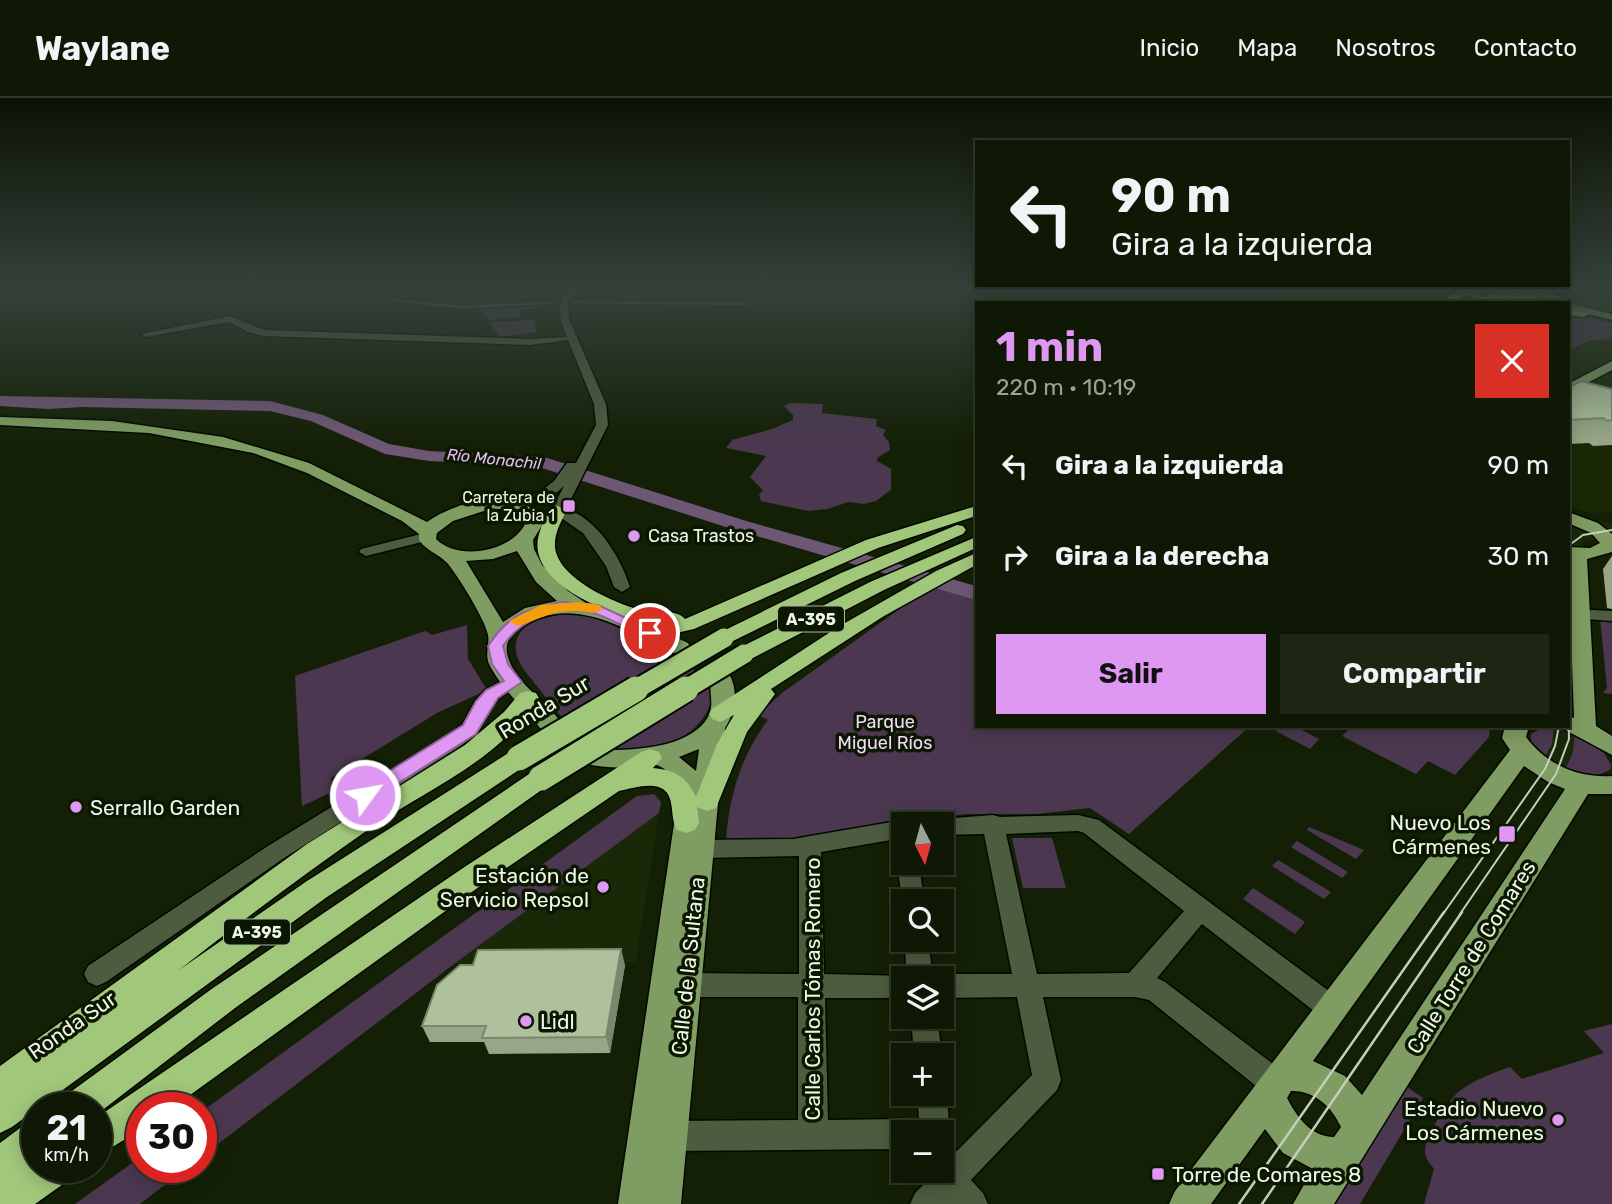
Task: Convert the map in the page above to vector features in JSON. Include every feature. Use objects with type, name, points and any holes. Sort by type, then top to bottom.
[{"type":"highway","points":[[558,511],[549,528],[547,552],[558,570],[575,587],[647,619],[671,620],[725,606]]},
{"type":"highway","points":[[650,633],[675,629],[872,544],[975,511]]},
{"type":"highway","name":"Ronda Sur","points":[[0,1115],[317,889],[519,758],[724,638],[848,576],[975,522]]},
{"type":"highway","name":"A-395","points":[[98,1092],[224,998],[541,778],[744,654],[877,586],[975,542]]},
{"type":"highway","points":[[717,721],[802,659],[975,559]]},
{"type":"highway","points":[[698,824],[728,741],[748,710],[802,659]]},
{"type":"highway","points":[[0,1087],[363,819],[487,741],[510,723],[521,690]]},
{"type":"highway","points":[[577,751],[646,776],[668,780],[682,792],[698,824]]},
{"type":"highway","points":[[161,1092],[577,751],[654,757]]},
{"type":"highway","points":[[0,1165],[21,1150]]},
{"type":"highway","points":[[2,1204],[33,1183]]},
{"type":"main road","points":[[1570,373],[1612,351]]},
{"type":"main road","points":[[1570,396],[1612,365]]},
{"type":"main road","points":[[0,421],[118,426],[232,443],[294,463],[421,524],[430,538],[466,572],[473,590],[493,619],[499,639]]},
{"type":"main road","points":[[383,505],[426,512],[458,511],[482,505],[509,505],[526,510],[535,520],[533,530],[524,540],[491,554],[449,554]]},
{"type":"main road","points":[[430,538],[437,523],[458,511]]},
{"type":"main road","points":[[1575,519],[1610,531],[1609,544],[1605,550],[1573,553],[1585,689],[1579,725],[1612,747]]},
{"type":"main road","points":[[524,540],[526,554],[554,591],[578,606]]},
{"type":"main road","points":[[577,751],[521,690],[496,655],[495,646],[499,639],[507,629],[529,614],[546,608],[578,606],[593,608],[650,633]]},
{"type":"main road","name":"Calle de la Sultana","points":[[637,1204],[698,824],[724,687],[703,662],[650,633]]},
{"type":"main road","points":[[654,757],[689,744],[717,721]]},
{"type":"main road","points":[[1188,1204],[1332,1009],[1519,738],[1545,769],[1582,783],[1612,785]]},
{"type":"main road","name":"Calle de la Sultana","points":[[654,757],[690,777],[693,788],[692,805],[698,824],[686,985],[662,1204]]},
{"type":"main road","name":"Calle Torre de Comares","points":[[1312,1204],[1582,783]]},
{"type":"main road","points":[[1297,1072],[1311,1075],[1339,1093],[1350,1106],[1351,1143],[1316,1153],[1302,1146],[1288,1134],[1276,1085],[1297,1072]]},
{"type":"street","points":[[450,340],[517,342],[554,340]]},
{"type":"street","points":[[564,340],[593,417],[588,438],[558,511],[572,517],[601,544],[614,562],[622,587]]},
{"type":"street","points":[[535,520],[599,436],[603,414],[572,340]]},
{"type":"street","points":[[509,505],[542,497],[573,473]]},
{"type":"street","points":[[366,552],[430,538]]},
{"type":"street","points":[[1592,615],[1612,616]]},
{"type":"street","points":[[97,974],[276,852],[452,742],[470,729],[482,705],[492,694],[521,690]]},
{"type":"street","points":[[954,826],[993,823],[1078,823],[1091,826],[1199,911],[1332,1009]]},
{"type":"street","points":[[954,1167],[1047,1080],[993,823]]},
{"type":"street","points":[[698,824],[771,849],[810,846],[891,831]]},
{"type":"street","name":"Calle Carlos Tómas Romero","points":[[810,846],[813,1133]]},
{"type":"street","points":[[1135,985],[1199,911]]},
{"type":"street","points":[[686,985],[891,986]]},
{"type":"street","points":[[954,986],[1135,985],[1156,990],[1276,1085]]},
{"type":"street","points":[[669,1136],[891,1134]]},
{"type":"street","points":[[926,1204],[940,1183]]},
{"type":"street","points":[[952,1183],[972,1204]]},
{"type":"shaded area","points":[[1570,340],[1612,340],[1612,511],[1591,513],[1570,507]]},
{"type":"shaded area","points":[[1612,522],[1612,534],[1583,542],[1578,720],[1570,718],[1570,529]]},
{"type":"shaded area","points":[[1554,728],[1575,733],[1573,752],[1565,770],[1544,759],[1549,751]]},
{"type":"shaded area","name":"Estación de Servicio Repsol","points":[[659,813],[636,962],[454,964]]},
{"type":"green space","points":[[1570,340],[1599,340],[1590,340],[1570,350]]},
{"type":"green space","points":[[790,403],[823,404],[822,413],[877,419],[876,426],[886,430],[883,435],[889,442],[890,450],[877,458],[877,461],[891,469],[891,490],[876,501],[864,504],[848,502],[828,509],[808,511],[761,501],[759,495],[763,490],[750,477],[766,456],[726,448],[732,440],[793,420],[793,415],[784,406]]},
{"type":"green space","name":"Parque Miguel Ríos","points":[[939,587],[975,597],[975,728],[1248,728],[1129,834],[1090,808],[1036,814],[954,815],[954,812],[891,812],[891,823],[803,840],[726,840],[733,792],[738,777],[750,747],[768,720],[758,715],[782,693],[908,603]]},
{"type":"green space","points":[[562,614],[581,614],[613,625],[653,644],[690,667],[703,678],[710,688],[712,698],[700,722],[685,735],[672,741],[632,751],[600,747],[575,731],[528,675],[517,657],[516,650],[518,637],[527,626]]},
{"type":"green space","points":[[1600,617],[1612,618],[1612,694],[1603,693],[1607,688]]},
{"type":"green space","points":[[467,625],[468,659],[487,690],[437,713],[331,778],[334,791],[302,806],[295,676],[425,631],[432,635]]},
{"type":"green space","points":[[1279,728],[1298,728],[1319,739],[1310,749],[1276,731]]},
{"type":"green space","points":[[1350,728],[1490,728],[1489,737],[1455,775],[1428,761],[1416,774],[1342,736]]},
{"type":"green space","points":[[1554,728],[1552,744],[1544,759],[1531,744],[1531,734],[1540,729]]},
{"type":"green space","points":[[1575,733],[1604,753],[1611,765],[1610,770],[1598,775],[1565,770],[1573,752]]},
{"type":"green space","points":[[654,794],[661,802],[659,813],[454,964],[217,1145],[217,1100],[637,796]]},
{"type":"green space","points":[[1309,827],[1364,850],[1356,859],[1307,830]]},
{"type":"green space","points":[[1012,838],[1052,838],[1066,888],[1023,888]]},
{"type":"green space","points":[[1297,841],[1348,872],[1342,878],[1291,847]]},
{"type":"green space","points":[[1278,860],[1331,892],[1324,899],[1272,866]]},
{"type":"green space","points":[[1253,888],[1305,922],[1295,934],[1243,899]]},
{"type":"green space","name":"Estadio Nuevo Los Cármenes","points":[[1612,1024],[1612,1204],[1424,1204],[1434,1169],[1425,1156],[1426,1144],[1439,1118],[1456,1094],[1479,1079],[1510,1067],[1522,1079],[1604,1053],[1584,1031]]},
{"type":"green space","points":[[1407,1087],[1423,1098],[1360,1204],[1335,1204]]},
{"type":"green space","points":[[126,1167],[126,1183],[167,1183],[140,1204],[75,1204],[104,1183],[112,1183],[112,1177]]},
{"type":"building","points":[[1581,381],[1612,389],[1612,420],[1570,420],[1570,387]]},
{"type":"building","name":"Lidl","points":[[621,949],[606,1037],[482,1038],[486,1026],[422,1026],[437,985],[460,965],[473,965],[478,950]]},
{"type":"waterway","name":"Río Monachil","points":[[0,401],[48,404],[83,402],[270,406],[317,418],[385,449],[429,456],[538,461],[736,524],[975,593]]},
{"type":"tram line","points":[[1570,545],[1583,535],[1612,530]]},
{"type":"tram line","points":[[1443,914],[1545,769],[1555,746],[1559,728]]},
{"type":"tram line","points":[[1460,914],[1556,774],[1569,739],[1569,728]]},
{"type":"tram line","points":[[1239,1204],[1444,912]]},
{"type":"tram line","points":[[1262,1204],[1462,912]]},
{"type":"slow traffic","points":[[517,621],[546,608],[578,606],[595,609]]},
{"type":"place","name":"Carretera de la Zubia 1","points":[[569,506]]},
{"type":"place","name":"Casa Trastos","points":[[634,536]]},
{"type":"place","name":"Serrallo Garden","points":[[76,807]]},
{"type":"place","name":"Nuevo Los Cármenes","points":[[1507,834]]},
{"type":"place","name":"Estación de Servicio Repsol","points":[[603,887]]},
{"type":"place","name":"Lidl","points":[[526,1021]]},
{"type":"place","name":"Estadio Nuevo Los Cármenes","points":[[1558,1120]]},
{"type":"place","name":"Torre de Comares 8","points":[[1158,1174]]},
{"type":"route","points":[[365,795],[470,729],[482,705],[492,694],[513,682],[500,664],[495,646],[507,629],[529,614],[561,606],[593,608],[650,633]]}]
